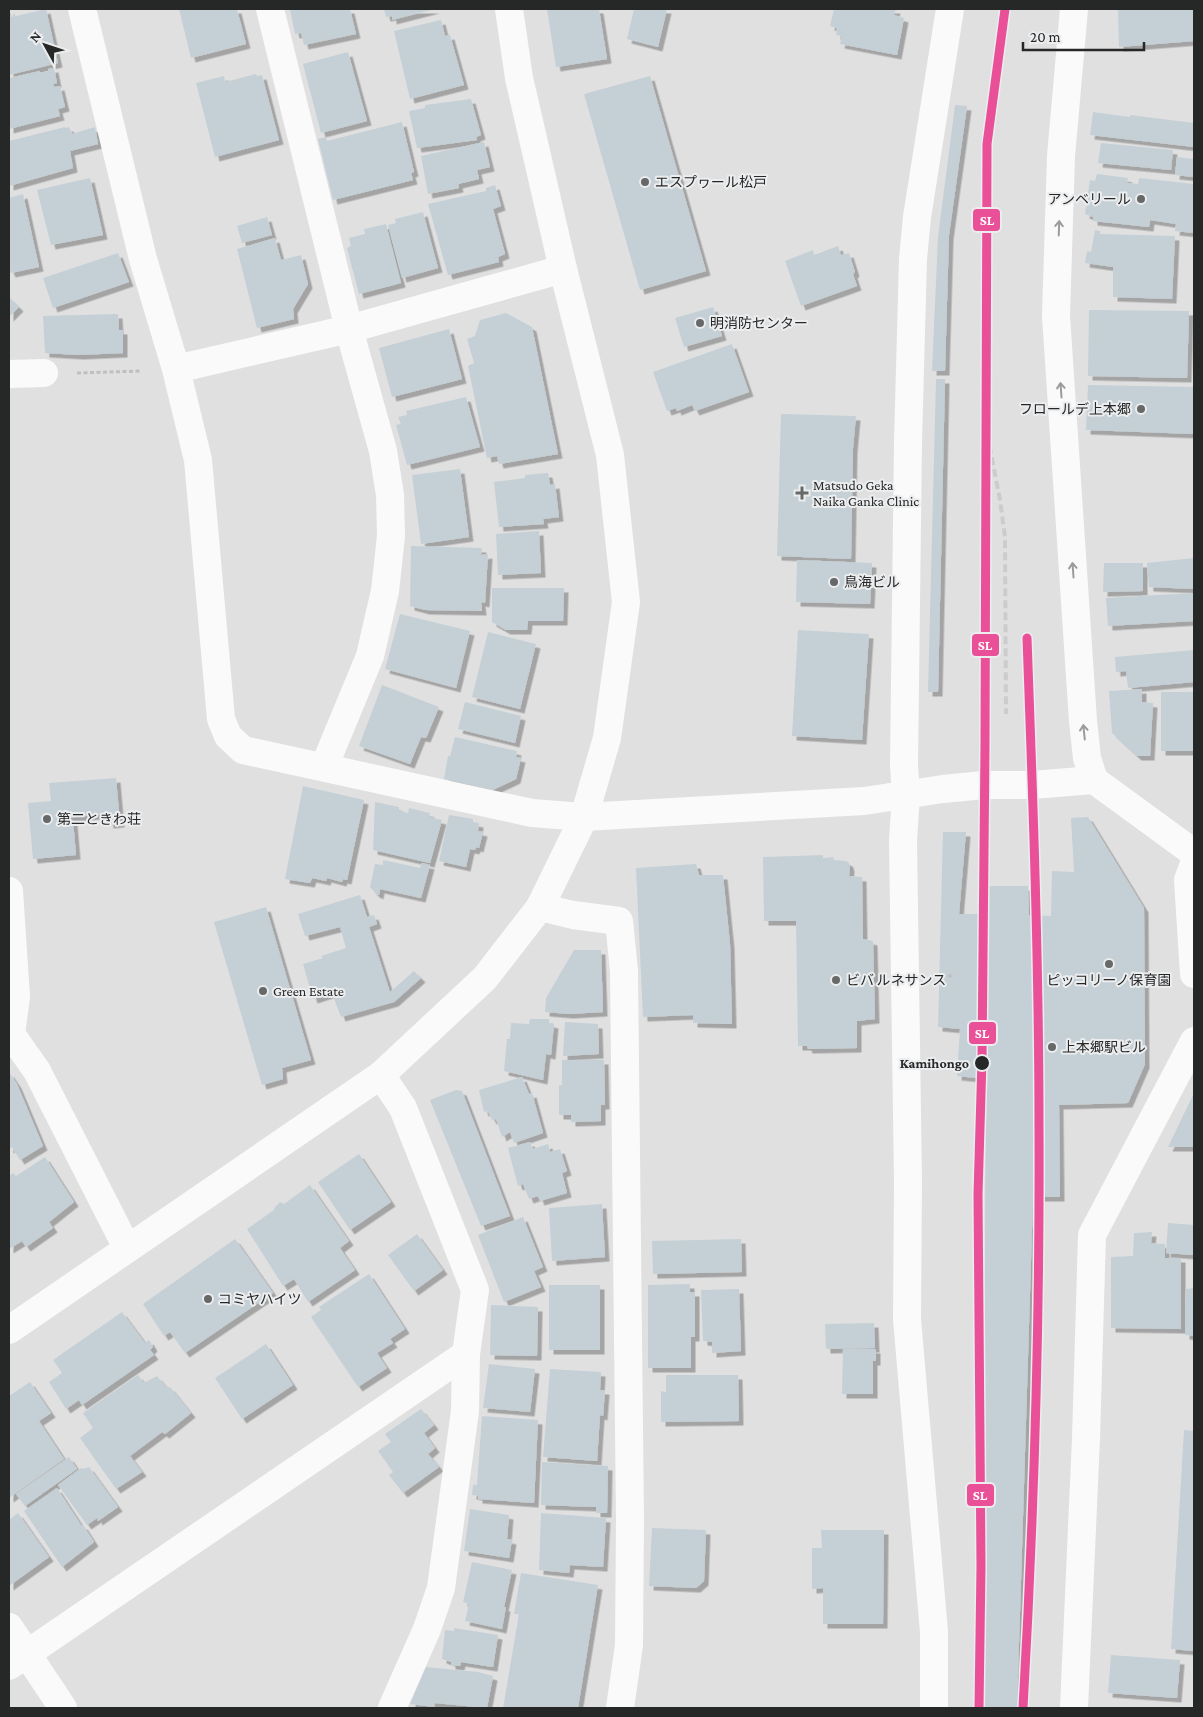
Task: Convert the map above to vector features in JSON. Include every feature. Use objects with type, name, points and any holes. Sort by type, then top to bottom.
[{"type":"street","points":[[82,9],[143,259],[176,369],[198,460],[221,719],[228,736],[243,750],[324,766],[532,813],[584,816],[864,802],[984,785],[1032,785],[1094,780]]},
{"type":"street","points":[[270,9],[349,329],[383,451],[390,495],[391,536],[386,591],[370,656],[324,766]]},
{"type":"street","points":[[9,1330],[381,1075],[485,978],[540,907],[584,816],[607,738],[626,602],[610,455],[563,269],[519,78],[509,9]]},
{"type":"street","points":[[934,1708],[934,1632],[907,1319],[908,1162],[904,840],[906,795],[904,765],[908,442],[913,259],[917,217],[950,9]]},
{"type":"street","points":[[1074,9],[1061,156],[1056,316],[1087,758],[1094,780],[1194,853]]},
{"type":"street","points":[[176,369],[349,329],[563,269]]},
{"type":"street","points":[[9,374],[44,372]]},
{"type":"street","points":[[1194,864],[1188,880],[1194,974]]},
{"type":"street","points":[[9,891],[16,997],[10,1033],[37,1071],[127,1248]]},
{"type":"street","points":[[540,907],[574,915],[619,921],[624,971],[630,1519],[629,1645],[620,1708]]},
{"type":"street","points":[[1074,1708],[1086,1438],[1092,1235],[1194,1041]]},
{"type":"street","points":[[381,1075],[403,1108],[475,1290],[466,1354],[466,1411],[441,1588],[427,1629],[392,1708]]},
{"type":"street","points":[[18,1659],[466,1354]]},
{"type":"street","points":[[9,1627],[18,1659],[64,1708]]},
{"type":"path","points":[[88,374],[176,369]]},
{"type":"building","points":[[9,9],[12,17],[46,9],[58,63],[9,75]]},
{"type":"building","points":[[179,9],[237,9],[246,44],[191,58]]},
{"type":"building","points":[[290,9],[350,9],[356,34],[304,45],[301,33],[295,34]]},
{"type":"building","points":[[384,9],[435,9],[392,20],[392,16],[386,17]]},
{"type":"building","points":[[547,9],[599,9],[607,59],[556,67]]},
{"type":"building","points":[[634,9],[667,9],[658,47],[627,39]]},
{"type":"building","points":[[834,9],[896,9],[894,15],[904,18],[897,55],[840,44],[842,36],[836,35],[837,28],[830,26]]},
{"type":"building","points":[[1194,9],[1194,41],[1119,47],[1118,10]]},
{"type":"building","points":[[441,20],[445,36],[450,35],[464,85],[410,99],[394,31]]},
{"type":"building","points":[[348,52],[367,121],[321,133],[303,64]]},
{"type":"building","points":[[54,68],[57,83],[53,84],[54,87],[60,86],[65,107],[58,109],[60,116],[9,129],[9,78],[40,71],[40,73],[49,71],[48,69]]},
{"type":"building","points":[[256,74],[257,76],[262,75],[279,140],[215,157],[196,83],[224,76],[225,82]]},
{"type":"building","name":"エスプヮール松戸","points":[[650,76],[706,271],[640,290],[584,94]]},
{"type":"building","points":[[471,99],[481,135],[476,137],[477,140],[417,148],[409,111],[425,108],[425,105]]},
{"type":"building","points":[[955,105],[967,106],[949,235],[945,371],[932,371],[938,237]]},
{"type":"building","points":[[1093,112],[1194,123],[1194,147],[1090,135]]},
{"type":"building","points":[[402,122],[414,172],[411,173],[413,180],[333,200],[318,139],[326,137],[327,141]]},
{"type":"building","points":[[69,127],[72,134],[95,127],[98,144],[70,151],[73,168],[9,186],[9,141]]},
{"type":"building","points":[[484,142],[490,167],[477,170],[479,179],[458,184],[459,188],[428,194],[421,156]]},
{"type":"building","points":[[1101,143],[1173,150],[1171,170],[1098,163]]},
{"type":"building","points":[[1177,157],[1194,159],[1194,177],[1175,175]]},
{"type":"building","name":"アンベリール","points":[[1097,174],[1128,178],[1127,183],[1138,184],[1139,178],[1194,184],[1194,233],[1175,231],[1176,224],[1150,220],[1149,227],[1093,221],[1093,217],[1085,214],[1090,180],[1095,181]]},
{"type":"building","points":[[90,178],[103,235],[51,245],[37,190]]},
{"type":"building","points":[[495,185],[501,206],[493,209],[505,254],[498,257],[499,262],[448,275],[428,204],[486,191],[486,188]]},
{"type":"building","points":[[23,194],[39,267],[11,273],[9,268],[9,198]]},
{"type":"building","points":[[423,212],[438,268],[402,278],[388,225],[396,223],[395,219]]},
{"type":"building","points":[[267,217],[272,235],[242,243],[237,226]]},
{"type":"building","points":[[386,224],[401,283],[359,294],[347,248],[351,246],[349,238],[365,234],[364,229]]},
{"type":"building","points":[[1095,230],[1100,231],[1100,234],[1175,236],[1172,299],[1113,297],[1113,267],[1085,263],[1087,251],[1091,252]]},
{"type":"building","points":[[275,238],[281,260],[301,255],[308,284],[293,309],[294,319],[257,328],[237,249]]},
{"type":"building","points":[[838,246],[841,255],[849,253],[857,286],[801,306],[785,261],[813,250],[814,255]]},
{"type":"building","points":[[118,253],[129,282],[53,308],[43,278]]},
{"type":"building","points":[[9,297],[19,307],[9,317]]},
{"type":"building","points":[[713,307],[722,336],[684,347],[675,318]]},
{"type":"building","points":[[1089,310],[1189,311],[1187,378],[1088,376]]},
{"type":"building","points":[[506,313],[532,327],[558,454],[499,464],[497,456],[487,458],[468,366],[474,363],[467,339],[475,336],[480,320]]},
{"type":"building","points":[[118,314],[119,330],[123,330],[123,353],[79,355],[45,353],[43,316]]},
{"type":"building","points":[[449,329],[462,379],[392,397],[379,348]]},
{"type":"building","points":[[732,344],[749,392],[695,411],[692,405],[677,411],[676,408],[667,411],[653,372]]},
{"type":"building","points":[[936,379],[945,379],[938,692],[928,692]]},
{"type":"building","name":"フロールデ上本郷","points":[[1088,385],[1194,387],[1194,434],[1086,430]]},
{"type":"building","points":[[466,397],[480,447],[407,465],[396,425],[401,424],[398,417],[407,415],[406,411]]},
{"type":"building","points":[[781,414],[856,416],[853,448],[851,559],[777,556]]},
{"type":"building","points":[[460,469],[469,537],[421,544],[412,475]]},
{"type":"building","points":[[548,473],[550,485],[555,484],[559,517],[543,519],[544,524],[499,527],[494,482],[525,478],[525,475]]},
{"type":"building","points":[[539,531],[541,573],[498,575],[496,534]]},
{"type":"building","points":[[411,546],[482,548],[481,555],[488,554],[485,603],[481,602],[482,611],[425,610],[410,606]]},
{"type":"building","points":[[1194,558],[1194,589],[1149,587],[1147,563]]},
{"type":"building","name":"鳥海ビル","points":[[797,560],[872,563],[870,604],[796,602]]},
{"type":"building","points":[[1104,563],[1143,563],[1143,591],[1103,592]]},
{"type":"building","points":[[492,588],[564,588],[563,621],[528,621],[527,630],[506,630],[492,622]]},
{"type":"building","points":[[1194,593],[1194,621],[1108,626],[1106,598]]},
{"type":"building","points":[[400,614],[470,631],[456,688],[385,669]]},
{"type":"building","points":[[798,630],[869,634],[862,740],[792,736]]},
{"type":"building","points":[[488,632],[536,644],[520,709],[472,697]]},
{"type":"building","points":[[1194,650],[1194,682],[1128,688],[1126,671],[1116,672],[1115,657]]},
{"type":"building","points":[[382,685],[439,707],[426,738],[421,737],[410,764],[359,746]]},
{"type":"building","points":[[1142,689],[1142,702],[1153,703],[1150,756],[1137,756],[1112,733],[1109,691]]},
{"type":"building","points":[[1161,692],[1194,692],[1194,751],[1161,751]]},
{"type":"building","points":[[465,702],[521,716],[515,743],[458,729]]},
{"type":"building","points":[[455,737],[517,751],[516,757],[521,758],[516,779],[493,790],[444,779],[448,756],[450,756]]},
{"type":"building","name":"第二ときわ荘","points":[[116,778],[120,823],[109,824],[108,814],[64,818],[64,821],[73,820],[76,855],[33,859],[28,803],[51,801],[49,783]]},
{"type":"building","points":[[303,786],[364,800],[347,880],[343,879],[342,882],[327,878],[326,881],[312,878],[310,883],[285,879]]},
{"type":"building","points":[[375,802],[399,807],[399,811],[408,813],[409,808],[430,813],[429,817],[442,820],[430,863],[373,850]]},
{"type":"building","points":[[449,815],[473,819],[473,822],[479,823],[478,831],[483,832],[479,848],[476,847],[475,850],[470,849],[466,867],[439,861]]},
{"type":"building","name":"上本郷駅ビル","points":[[1088,817],[1144,908],[1145,1064],[1128,1103],[1059,1105],[1060,1197],[1033,1197],[1017,1708],[982,1708],[986,1079],[957,1076],[960,1029],[938,1027],[943,832],[966,832],[959,914],[987,914],[987,886],[1028,886],[1029,915],[1051,916],[1052,871],[1074,872],[1071,818]]},
{"type":"building","name":"ビバ ルネサンス","points":[[823,855],[823,858],[833,857],[834,860],[846,861],[849,863],[850,868],[849,876],[862,877],[863,939],[873,941],[875,1019],[857,1021],[857,1048],[808,1049],[807,1046],[798,1046],[796,921],[764,921],[763,857]]},
{"type":"building","points":[[383,860],[420,868],[422,863],[430,865],[421,898],[380,889],[379,895],[375,893],[370,887],[375,864],[383,865]]},
{"type":"building","points":[[696,864],[699,875],[723,875],[730,944],[732,1024],[693,1023],[693,1015],[643,1017],[636,868]]},
{"type":"building","points":[[360,895],[367,917],[374,915],[377,924],[369,927],[390,992],[414,971],[421,978],[394,1002],[341,1017],[332,993],[313,999],[303,964],[346,948],[340,927],[305,936],[298,914]]},
{"type":"building","name":"Green Estate","points":[[266,907],[311,1060],[282,1068],[283,1079],[262,1085],[214,922]]},
{"type":"building","points":[[574,950],[601,950],[603,1012],[569,1014],[545,1012],[546,998]]},
{"type":"building","points":[[530,1019],[549,1019],[549,1023],[554,1024],[551,1055],[546,1054],[543,1080],[504,1071],[507,1039],[510,1039],[511,1023],[529,1024]]},
{"type":"building","points":[[565,1022],[598,1024],[599,1054],[563,1056]]},
{"type":"building","points":[[562,1060],[604,1060],[605,1105],[601,1105],[601,1121],[571,1122],[571,1115],[559,1115],[559,1085],[562,1085]]},
{"type":"building","points":[[9,1072],[17,1084],[43,1146],[20,1160],[12,1147],[9,1149]]},
{"type":"building","points":[[522,1077],[529,1094],[532,1093],[543,1133],[514,1143],[510,1132],[502,1137],[496,1119],[492,1120],[488,1111],[484,1112],[479,1090]]},
{"type":"building","points":[[456,1090],[462,1091],[510,1216],[481,1226],[430,1100]]},
{"type":"building","points":[[1194,1093],[1194,1147],[1168,1147]]},
{"type":"building","points":[[530,1142],[533,1149],[548,1144],[550,1152],[560,1149],[567,1171],[562,1173],[567,1193],[540,1201],[538,1196],[529,1199],[523,1184],[518,1186],[508,1148]]},
{"type":"building","points":[[359,1154],[391,1202],[350,1230],[318,1182]]},
{"type":"building","points":[[45,1157],[74,1202],[49,1222],[53,1228],[26,1247],[22,1241],[9,1249],[9,1176],[13,1173],[16,1176]]},
{"type":"building","points":[[310,1185],[349,1241],[340,1248],[355,1270],[308,1302],[294,1279],[283,1286],[247,1229],[274,1210],[280,1202],[284,1204]]},
{"type":"building","points":[[602,1204],[605,1257],[552,1261],[549,1208]]},
{"type":"building","points":[[523,1217],[543,1267],[534,1271],[541,1287],[504,1302],[478,1235]]},
{"type":"building","points":[[1168,1223],[1194,1225],[1193,1255],[1166,1253]]},
{"type":"building","points":[[1152,1232],[1151,1243],[1165,1244],[1165,1258],[1181,1258],[1181,1329],[1111,1328],[1111,1257],[1133,1256],[1134,1233]]},
{"type":"building","points":[[417,1234],[443,1270],[414,1291],[388,1255]]},
{"type":"building","name":"コミヤハイツ","points":[[235,1239],[273,1293],[185,1353],[170,1332],[164,1336],[143,1304]]},
{"type":"building","points":[[741,1239],[742,1272],[653,1274],[652,1241]]},
{"type":"building","points":[[369,1274],[405,1329],[390,1339],[393,1343],[377,1353],[387,1368],[358,1387],[311,1317],[321,1310],[319,1307]]},
{"type":"building","points":[[690,1284],[690,1292],[695,1292],[695,1337],[691,1337],[691,1368],[648,1368],[648,1285]]},
{"type":"building","points":[[549,1285],[600,1285],[600,1350],[549,1350]]},
{"type":"building","points":[[1194,1288],[1194,1336],[1185,1335],[1186,1289]]},
{"type":"building","points":[[739,1289],[741,1351],[712,1353],[712,1342],[703,1341],[701,1290]]},
{"type":"building","points":[[491,1305],[538,1307],[537,1356],[490,1355]]},
{"type":"building","points":[[122,1312],[145,1343],[149,1340],[153,1347],[150,1350],[154,1355],[82,1405],[79,1400],[66,1409],[49,1382],[62,1373],[53,1360]]},
{"type":"building","points":[[874,1323],[875,1348],[826,1349],[825,1324]]},
{"type":"building","points":[[266,1344],[293,1385],[242,1419],[215,1378]]},
{"type":"building","points":[[843,1349],[876,1349],[876,1361],[873,1361],[873,1394],[842,1394]]},
{"type":"building","points":[[489,1364],[535,1369],[530,1412],[483,1408]]},
{"type":"building","points":[[550,1369],[601,1372],[600,1390],[605,1390],[603,1416],[600,1415],[597,1461],[543,1457]]},
{"type":"building","points":[[138,1375],[144,1383],[157,1376],[167,1388],[170,1387],[191,1413],[165,1434],[162,1432],[130,1456],[142,1472],[116,1489],[80,1438],[93,1428],[83,1413]]},
{"type":"building","points":[[666,1375],[738,1375],[739,1421],[661,1422],[661,1391],[666,1392]]},
{"type":"building","points":[[30,1382],[51,1413],[39,1421],[64,1459],[9,1498],[9,1396]]},
{"type":"building","points":[[421,1409],[434,1425],[424,1433],[435,1448],[428,1454],[439,1467],[403,1493],[389,1475],[393,1472],[378,1451],[391,1442],[385,1434]]},
{"type":"building","points":[[482,1416],[538,1420],[534,1503],[478,1499],[478,1496],[472,1495],[473,1485],[477,1485]]},
{"type":"building","points":[[1184,1430],[1194,1431],[1194,1651],[1171,1649]]},
{"type":"building","points":[[69,1457],[77,1469],[25,1506],[16,1494]]},
{"type":"building","points":[[542,1462],[608,1466],[607,1513],[596,1513],[596,1507],[541,1505]]},
{"type":"building","points":[[89,1467],[118,1507],[98,1521],[97,1518],[87,1525],[58,1485],[81,1468]]},
{"type":"building","points":[[57,1488],[94,1542],[62,1567],[24,1511]]},
{"type":"building","points":[[470,1509],[509,1515],[507,1539],[512,1540],[509,1558],[464,1551]]},
{"type":"building","points":[[18,1513],[49,1557],[9,1586],[9,1520]]},
{"type":"building","points":[[541,1513],[606,1518],[603,1567],[570,1565],[569,1573],[539,1570]]},
{"type":"building","points":[[652,1528],[706,1530],[704,1581],[696,1588],[649,1586]]},
{"type":"building","points":[[821,1530],[884,1530],[883,1624],[823,1624],[823,1588],[812,1589],[812,1548],[822,1548]]},
{"type":"building","points":[[472,1562],[512,1570],[504,1607],[506,1607],[502,1629],[465,1621],[469,1604],[463,1602]]},
{"type":"building","points":[[521,1573],[598,1585],[578,1708],[503,1708],[519,1614],[514,1614]]},
{"type":"building","points":[[454,1628],[498,1635],[493,1667],[461,1662],[460,1666],[451,1665],[451,1662],[442,1659],[445,1630],[454,1631]]},
{"type":"building","points":[[1111,1655],[1180,1660],[1177,1698],[1108,1693]]},
{"type":"building","points":[[426,1667],[478,1672],[493,1676],[487,1708],[435,1703],[434,1707],[410,1704]]},
{"type":"railway","points":[[985,422],[1005,537],[1006,714]]},
{"type":"transit line","name":"SL","points":[[979,1708],[981,1566],[978,1194],[982,1060],[985,745],[987,144],[1005,9]]},
{"type":"transit line","name":"SL","points":[[1023,1708],[1036,1418],[1039,1200],[1037,944],[1027,638]]},
{"type":"place","name":"エスプヮール松戸","points":[[645,182]]},
{"type":"place","name":"アンベリール","points":[[1141,199]]},
{"type":"place","name":"明消防センター","points":[[700,323]]},
{"type":"place","name":"フロールデ上本郷","points":[[1141,409]]},
{"type":"place","name":"Matsudo Geka Naika Ganka Clinic","points":[[802,493]]},
{"type":"place","name":"鳥海ビル","points":[[834,582]]},
{"type":"place","name":"第二ときわ荘","points":[[47,819]]},
{"type":"place","name":"ピッコリーノ保育園","points":[[1109,964]]},
{"type":"place","name":"ビバ ルネサンス","points":[[836,980]]},
{"type":"place","name":"Green Estate","points":[[263,991]]},
{"type":"place","name":"上本郷駅ビル","points":[[1052,1047]]},
{"type":"place","name":"Kamihongo","points":[[982,1063]]},
{"type":"place","name":"コミヤハイツ","points":[[208,1299]]}]
